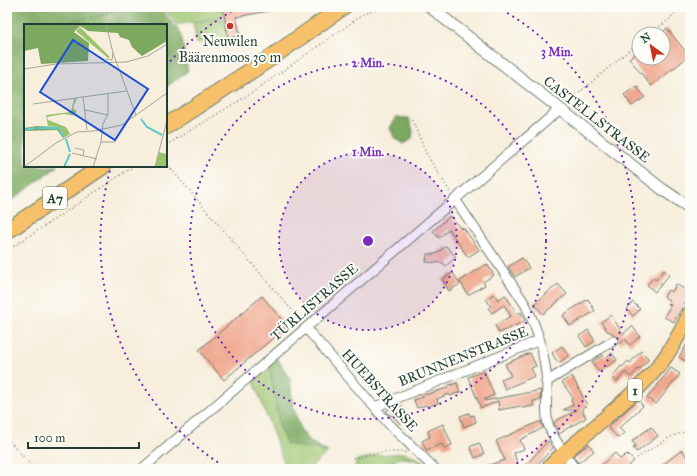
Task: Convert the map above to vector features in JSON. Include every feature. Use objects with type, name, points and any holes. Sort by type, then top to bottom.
[{"type":"highway","points":[[167,112],[325,7]]},
{"type":"highway","points":[[167,125],[266,61],[343,7]]},
{"type":"highway","name":"A7","points":[[7,218],[83,167]]},
{"type":"highway","name":"A7","points":[[7,231],[102,167]]},
{"type":"main road","name":"1","points":[[548,469],[649,377],[674,345],[690,313]]},
{"type":"street","name":"CASTELLSTRASSE","points":[[430,7],[662,189],[690,208]]},
{"type":"street","name":"TÜRLISTRASSE","points":[[142,469],[560,109]]},
{"type":"street","points":[[455,199],[525,304],[533,321],[540,340],[545,365],[548,423],[564,453],[575,469]]},
{"type":"street","name":"HUEBSTRASSE","points":[[306,328],[397,432],[435,469]]},
{"type":"street","name":"BRUNNENSTRASSE","points":[[375,407],[540,340]]},
{"type":"street","points":[[546,382],[613,341]]},
{"type":"path","points":[[71,24],[130,7]]},
{"type":"path","points":[[167,144],[247,96],[364,14],[384,7]]},
{"type":"path","points":[[661,26],[670,19],[679,7]]},
{"type":"path","points":[[7,44],[24,38]]},
{"type":"path","points":[[560,109],[631,49]]},
{"type":"path","points":[[412,120],[426,154],[455,199]]},
{"type":"path","points":[[167,164],[306,328]]},
{"type":"path","points":[[7,250],[132,167]]},
{"type":"path","points":[[637,458],[670,437],[690,430]]},
{"type":"path","points":[[7,438],[34,469]]},
{"type":"path","points":[[353,458],[385,452],[418,452]]},
{"type":"green space","points":[[7,7],[159,7],[181,33],[188,71],[167,86],[167,24],[24,24],[24,167],[57,167],[7,204]]},
{"type":"green space","points":[[162,7],[222,7],[224,16],[177,25]]},
{"type":"green space","points":[[224,18],[228,37],[197,43],[193,23]]},
{"type":"green space","points":[[396,117],[409,118],[413,131],[412,139],[403,144],[395,139],[390,128]]},
{"type":"green space","points":[[277,358],[290,379],[293,406],[301,430],[311,442],[328,452],[287,444],[280,429],[269,364]]},
{"type":"green space","points":[[269,364],[280,429],[287,444],[328,452],[309,469],[286,469],[253,379]]},
{"type":"green space","points":[[403,453],[416,457],[432,469],[425,469],[414,459],[399,458],[381,469],[354,469],[357,460],[377,455]]},
{"type":"building","points":[[223,7],[274,7],[275,10],[236,17],[240,36],[228,38]]},
{"type":"building","points":[[671,33],[689,56],[651,86],[635,66],[671,66]]},
{"type":"building","points":[[636,86],[645,97],[632,106],[624,95]]},
{"type":"building","points":[[450,216],[461,229],[463,227],[479,250],[468,257],[449,229],[439,238],[433,231]]},
{"type":"building","points":[[446,246],[456,257],[446,266],[443,263],[426,262],[427,254],[436,254]]},
{"type":"building","points":[[522,258],[529,268],[515,277],[508,267]]},
{"type":"building","points":[[487,264],[494,275],[483,282],[485,285],[468,295],[460,281]]},
{"type":"building","points":[[664,270],[669,275],[655,292],[647,285],[653,278],[656,280]]},
{"type":"building","points":[[453,273],[460,284],[449,291],[442,279]]},
{"type":"building","points":[[558,284],[567,294],[543,314],[534,304]]},
{"type":"building","points":[[676,284],[690,293],[674,322],[664,317],[671,305],[668,304],[670,301],[664,297],[668,290],[672,292]]},
{"type":"building","points":[[494,294],[498,300],[505,295],[518,314],[521,312],[525,321],[499,333],[495,325],[511,316],[504,305],[492,313],[488,308],[491,306],[486,299]]},
{"type":"building","points":[[262,296],[287,326],[224,380],[199,350]]},
{"type":"building","points":[[588,299],[595,311],[570,326],[563,315]]},
{"type":"building","points":[[633,302],[640,309],[633,316],[627,309]]},
{"type":"building","points":[[611,315],[623,334],[632,326],[640,336],[630,345],[625,339],[620,344],[618,338],[610,331],[608,332],[601,322]]},
{"type":"building","points":[[588,330],[595,341],[586,347],[579,336]]},
{"type":"building","points":[[690,339],[690,364],[679,357]]},
{"type":"building","points":[[562,346],[569,356],[558,363],[552,353]]},
{"type":"building","points":[[641,351],[649,359],[631,377],[625,372],[617,382],[612,377],[621,366],[622,367],[628,361],[630,363]]},
{"type":"building","points":[[530,353],[536,366],[531,368],[535,376],[505,389],[501,380],[511,376],[505,364]]},
{"type":"building","points":[[612,353],[617,360],[599,372],[592,362],[603,355],[606,358]]},
{"type":"building","points":[[671,368],[680,374],[656,404],[647,398]]},
{"type":"building","points":[[484,371],[494,395],[485,399],[485,401],[541,390],[540,400],[533,401],[533,406],[522,408],[521,406],[499,410],[498,401],[481,408],[468,377]]},
{"type":"building","points":[[572,376],[587,405],[582,409],[586,418],[559,434],[554,422],[577,410],[563,410],[573,405],[571,400],[573,398],[562,382]]},
{"type":"building","points":[[457,383],[460,392],[450,396],[449,394],[437,399],[438,403],[427,407],[426,405],[417,408],[414,400],[447,388],[450,384]]},
{"type":"building","points":[[638,400],[643,406],[619,428],[624,433],[618,438],[608,427]]},
{"type":"building","points":[[395,406],[398,410],[402,406],[410,416],[400,424],[386,411]]},
{"type":"building","points":[[469,413],[470,416],[474,415],[476,422],[464,427],[460,416]]},
{"type":"building","points":[[541,421],[543,428],[520,440],[524,449],[514,453],[519,469],[480,469],[505,460],[496,441]]},
{"type":"building","points":[[443,424],[452,445],[444,448],[442,444],[426,450],[422,441],[430,437],[428,431]]},
{"type":"building","points":[[651,427],[658,436],[637,452],[633,448],[636,446],[632,441]]},
{"type":"building","points":[[548,441],[553,448],[533,469],[522,469]]},
{"type":"building","points":[[479,443],[484,454],[475,458],[470,447]]},
{"type":"building","points":[[589,444],[594,451],[578,463],[573,456]]},
{"type":"building","points":[[682,450],[690,461],[690,469],[657,469]]},
{"type":"building","points":[[615,453],[620,459],[627,454],[634,461],[625,469],[597,469]]},
{"type":"place","name":"Neuwilen Bäärenmoos 30 m","points":[[230,26]]}]
